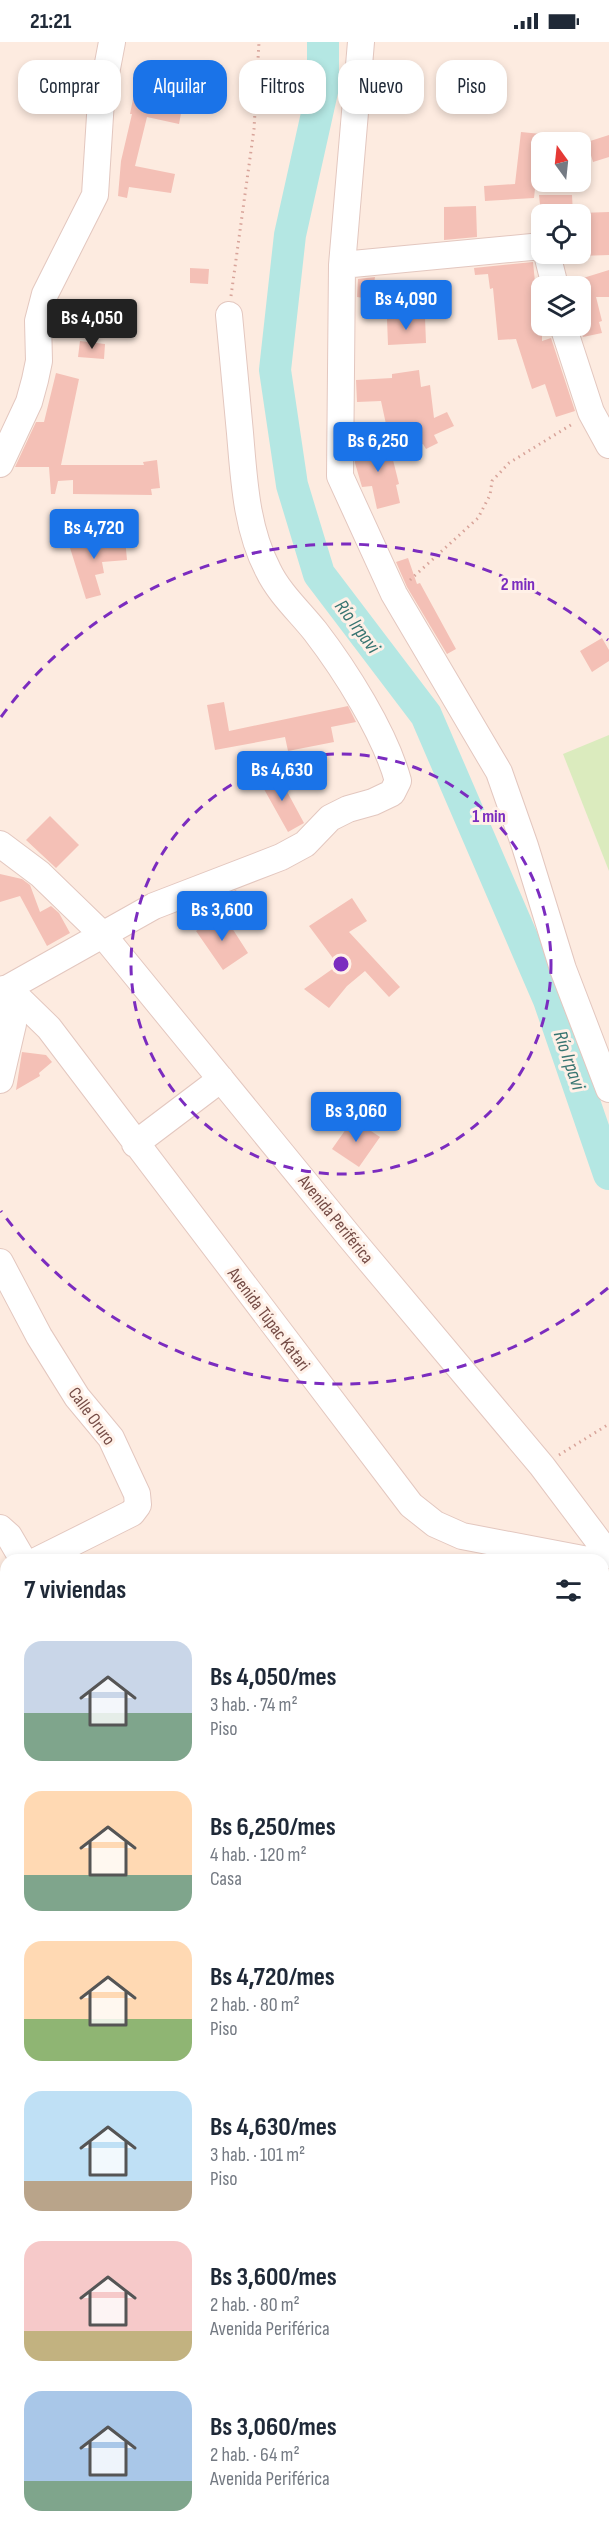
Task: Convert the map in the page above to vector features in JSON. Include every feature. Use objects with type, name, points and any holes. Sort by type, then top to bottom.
[{"type":"street","points":[[0,464],[29,402],[35,380],[39,361],[38,321],[45,294],[95,195],[100,100],[112,42]]},
{"type":"street","points":[[361,42],[342,265],[340,476],[394,594],[499,772],[525,846],[563,969],[609,1089]]},
{"type":"street","points":[[342,265],[531,247]]},
{"type":"street","points":[[0,1080],[13,1024],[4,989],[154,906],[281,857],[305,844],[330,818],[392,793],[398,781],[381,739],[337,662],[280,589],[268,571],[258,546],[252,529],[244,486],[229,315]]},
{"type":"street","points":[[567,336],[591,412],[609,445]]},
{"type":"street","name":"Avenida Periférica","points":[[0,844],[40,874],[103,935],[542,1466],[608,1554]]},
{"type":"street","name":"Avenida Túpac Katari","points":[[4,989],[49,1028],[411,1505],[435,1524],[462,1536],[556,1554]]},
{"type":"street","points":[[135,1144],[221,1079]]},
{"type":"street","name":"Calle Oruro","points":[[0,1262],[39,1336],[70,1387],[111,1438],[137,1494],[138,1505],[132,1513],[50,1554]]},
{"type":"street","points":[[0,1528],[9,1536],[20,1554]]},
{"type":"path","points":[[229,315],[231,286],[254,129],[259,42]]},
{"type":"path","points":[[394,594],[478,518],[490,495],[492,481],[509,463],[591,412]]},
{"type":"path","points":[[542,1466],[609,1424]]},
{"type":"green space","points":[[609,735],[609,871],[563,754]]},
{"type":"building","points":[[133,99],[133,114],[181,114],[179,124],[147,117],[135,166],[175,174],[171,193],[129,187],[127,198],[118,196],[121,161],[132,114],[130,114]]},
{"type":"building","points":[[521,132],[531,133],[531,192],[535,192],[534,198],[485,201],[484,186],[515,184]]},
{"type":"building","points":[[609,135],[609,157],[593,162],[591,141]]},
{"type":"building","points":[[539,195],[572,195],[572,204],[540,204]]},
{"type":"building","points":[[476,206],[477,237],[444,240],[444,207]]},
{"type":"building","points":[[609,212],[609,255],[591,256],[591,213]]},
{"type":"building","points":[[531,262],[533,264],[534,276],[531,276],[531,336],[542,336],[542,341],[551,338],[575,411],[556,417],[545,384],[532,389],[516,339],[498,340],[493,288],[490,289],[488,274],[475,275],[474,268]]},
{"type":"building","points":[[190,268],[209,269],[208,284],[190,283]]},
{"type":"building","points":[[609,270],[609,297],[596,297],[602,321],[599,322],[602,333],[591,335],[591,276]]},
{"type":"building","points":[[375,277],[372,299],[357,297],[358,279]]},
{"type":"building","points":[[425,317],[426,343],[388,345],[387,319]]},
{"type":"building","points":[[80,341],[105,344],[104,359],[78,357]]},
{"type":"building","points":[[419,370],[421,387],[430,385],[434,418],[447,412],[454,426],[434,435],[438,443],[426,449],[423,444],[392,452],[381,401],[357,402],[356,380],[392,378],[392,374]]},
{"type":"building","points":[[56,373],[79,379],[61,465],[144,465],[143,462],[157,460],[160,488],[151,489],[152,495],[73,494],[73,480],[58,481],[55,494],[51,494],[49,467],[15,467],[36,422],[44,422]]},
{"type":"building","points":[[388,440],[399,484],[396,485],[400,503],[377,509],[372,486],[362,487],[355,463],[355,449]]},
{"type":"building","points":[[81,534],[82,543],[125,538],[127,560],[102,562],[104,573],[95,575],[101,595],[86,599],[66,535]]},
{"type":"building","points":[[408,558],[417,584],[420,583],[456,649],[447,654],[407,587],[396,562]]},
{"type":"building","points":[[602,638],[609,650],[609,661],[592,672],[580,651]]},
{"type":"building","points":[[224,702],[229,731],[348,706],[356,722],[331,727],[334,742],[288,751],[285,737],[215,750],[207,705]]},
{"type":"building","points":[[277,773],[304,823],[288,832],[260,782]]},
{"type":"building","points":[[50,816],[79,845],[56,868],[26,840]]},
{"type":"building","points":[[0,874],[22,879],[30,885],[40,912],[51,906],[59,913],[70,933],[47,946],[20,896],[0,902]]},
{"type":"building","points":[[236,890],[242,902],[196,922],[193,914]]},
{"type":"building","points":[[352,898],[367,921],[349,932],[400,987],[389,997],[365,971],[347,986],[329,1008],[304,989],[338,965],[309,926]]},
{"type":"building","points":[[223,914],[248,953],[223,970],[196,931]]},
{"type":"building","points":[[22,1052],[46,1055],[52,1062],[39,1073],[40,1076],[16,1090]]},
{"type":"building","points":[[353,1119],[380,1137],[359,1167],[332,1149]]},
{"type":"waterway","name":"Río Irpavi","points":[[323,42],[323,87],[290,235],[275,370],[292,485],[319,574],[426,715],[549,1000],[609,1174]]}]
